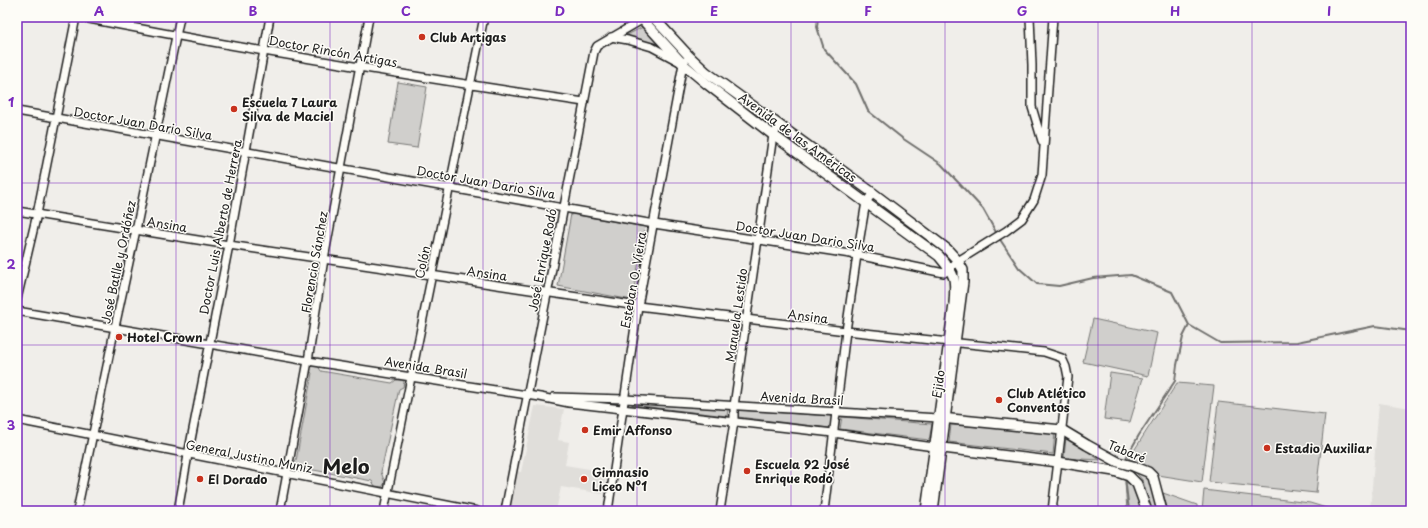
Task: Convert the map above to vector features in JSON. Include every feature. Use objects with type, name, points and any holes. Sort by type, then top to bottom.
[{"type":"main road","name":"Avenida de las Américas","points":[[653,17],[686,60],[707,84],[773,135],[939,256],[949,268]]},
{"type":"main road","name":"Avenida de las Américas","points":[[643,18],[686,60],[706,72],[873,193],[948,249],[958,261]]},
{"type":"main road","name":"Ejido","points":[[933,511],[941,418],[952,343],[964,282],[962,270],[958,261]]},
{"type":"main road","name":"Ejido","points":[[949,268],[954,275],[956,283],[952,343]]},
{"type":"main road","name":"Avenida Brasil","points":[[941,418],[1062,430]]},
{"type":"main road","name":"Tabaré","points":[[1062,430],[1130,476],[1137,484],[1147,511]]},
{"type":"main road","name":"Ejido","points":[[926,511],[938,447]]},
{"type":"main road","name":"Avenida Brasil","points":[[938,447],[1058,462]]},
{"type":"main road","name":"Tabaré","points":[[1058,462],[1116,467],[1133,466],[1148,472],[1152,477],[1162,511]]},
{"type":"street","points":[[17,299],[37,214],[76,17]]},
{"type":"street","name":"Doctor Rincón Artigas","points":[[79,17],[176,36],[360,68],[584,102]]},
{"type":"street","name":"José Batlle y Ordóñez","points":[[77,511],[114,327],[136,230],[180,17]]},
{"type":"street","name":"Doctor Luis Alberto de Herrera","points":[[178,511],[229,245],[270,17]]},
{"type":"street","name":"Florencio Sánchez","points":[[280,511],[308,361],[324,259],[342,169],[369,17]]},
{"type":"street","name":"Colón","points":[[384,511],[484,17]]},
{"type":"street","points":[[1030,17],[1032,107],[1043,146]]},
{"type":"street","points":[[949,268],[1022,219],[1034,200],[1042,175],[1053,17]]},
{"type":"street","name":"José Enrique Rodó","points":[[505,511],[594,52],[597,46],[643,18]]},
{"type":"street","points":[[611,38],[628,40],[652,47],[686,60]]},
{"type":"street","name":"Esteban O. Vieira","points":[[608,511],[638,306],[686,60]]},
{"type":"street","name":"Doctor Juan Dario Silva","points":[[17,111],[246,153],[450,187],[654,224],[857,254],[944,272],[949,268]]},
{"type":"street","name":"Manuela Lestido","points":[[720,511],[734,422],[734,406],[773,135],[780,125]]},
{"type":"street","points":[[824,511],[857,254],[866,202],[873,193]]},
{"type":"street","name":"Ansina","points":[[17,211],[431,276],[638,306],[746,320],[1044,352],[1062,358],[1066,367],[1068,376],[1062,430]]},
{"type":"street","name":"Avenida Brasil","points":[[17,311],[308,361],[411,376],[569,403],[833,433],[938,447]]},
{"type":"street","name":"Avenida Brasil","points":[[540,397],[625,399],[941,418]]},
{"type":"street","name":"General Justino Muniz","points":[[17,420],[477,511]]},
{"type":"street","points":[[1052,511],[1062,430]]},
{"type":"shaded area","points":[[643,27],[670,54],[625,36]]},
{"type":"shaded area","points":[[398,82],[427,87],[417,148],[388,144]]},
{"type":"shaded area","points":[[571,214],[645,227],[632,300],[558,286]]},
{"type":"shaded area","points":[[1093,319],[1157,333],[1148,376],[1083,362]]},
{"type":"shaded area","points":[[311,366],[318,366],[321,371],[392,383],[396,380],[403,380],[403,387],[399,389],[381,472],[385,483],[382,487],[375,486],[372,481],[303,468],[299,471],[293,469],[292,465],[296,461],[312,373],[310,371]]},
{"type":"shaded area","points":[[1110,373],[1143,378],[1130,422],[1104,419]]},
{"type":"shaded area","points":[[1177,383],[1214,386],[1202,482],[1158,475],[1134,461],[1128,460]]},
{"type":"shaded area","points":[[633,402],[728,409],[727,416],[632,405]]},
{"type":"shaded area","name":"Estadio Auxiliar","points":[[1218,402],[1325,414],[1316,493],[1209,482]]},
{"type":"shaded area","points":[[1379,403],[1411,408],[1411,511],[1370,511]]},
{"type":"shaded area","points":[[535,406],[564,409],[558,440],[569,442],[565,465],[607,472],[603,494],[561,487],[556,511],[509,511],[516,471],[521,472]]},
{"type":"shaded area","points":[[738,410],[832,416],[830,428],[738,417]]},
{"type":"shaded area","points":[[842,417],[932,424],[929,440],[840,429]]},
{"type":"shaded area","points":[[951,425],[1055,432],[1053,454],[949,442]]},
{"type":"shaded area","points":[[1066,437],[1100,460],[1064,458]]},
{"type":"shaded area","points":[[1133,469],[1149,477],[1159,511],[1151,511],[1143,481]]},
{"type":"shaded area","points":[[1125,482],[1135,486],[1143,511],[1127,511]]},
{"type":"shaded area","points":[[1204,490],[1310,503],[1336,511],[1202,511]]},
{"type":"shaded area","points":[[1163,493],[1197,505],[1197,511],[1168,511]]},
{"type":"waterway","points":[[818,17],[817,27],[824,49],[856,84],[868,111],[902,138],[941,164],[983,209],[997,234]]},
{"type":"waterway","points":[[999,238],[1019,268],[1037,284],[1059,286],[1093,278],[1131,275],[1172,292],[1189,325],[1220,343],[1297,342],[1375,326],[1411,331]]},
{"type":"waterway","points":[[1125,460],[1139,435],[1175,381],[1183,337],[1189,325]]},
{"type":"waterway","points":[[1125,477],[1129,511]]},
{"type":"place","name":"Club Artigas","points":[[422,37]]},
{"type":"place","name":"Escuela 7 Laura Silva de Maciel","points":[[234,109]]},
{"type":"place","name":"Hotel Crown","points":[[119,337]]},
{"type":"place","name":"Club Atlético Conventos","points":[[999,400]]},
{"type":"place","name":"Emir Affonso","points":[[585,430]]},
{"type":"place","name":"Estadio Auxiliar","points":[[1267,448]]},
{"type":"place","name":"Escuela 92 José Enrique Rodó","points":[[747,471]]},
{"type":"place","name":"El Dorado","points":[[200,479]]},
{"type":"place","name":"Gimnasio Liceo Nº1","points":[[584,479]]},
{"type":"district","name":"Melo","points":[[346,466]]}]
